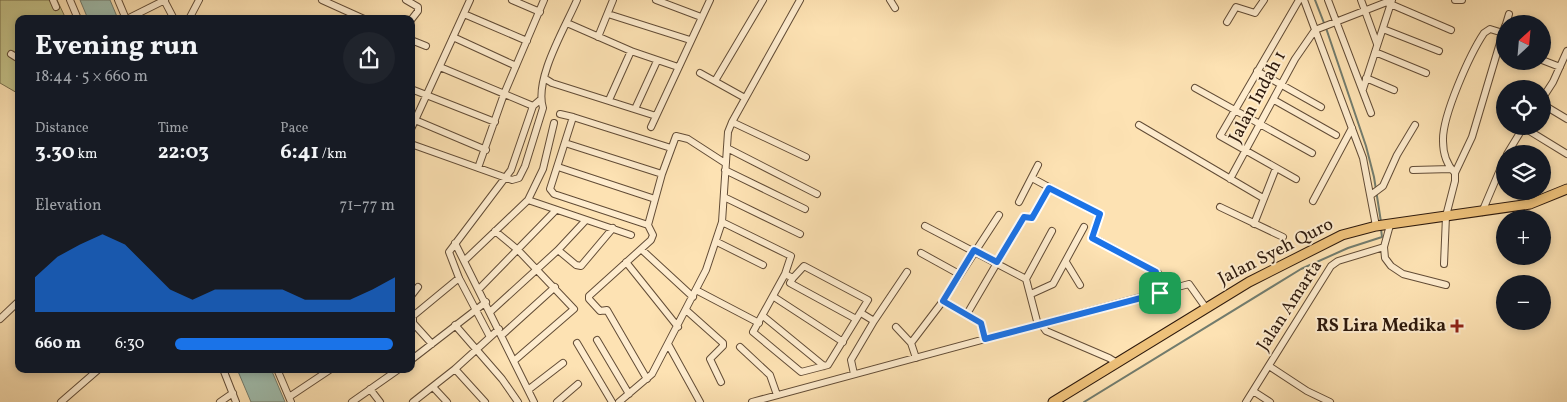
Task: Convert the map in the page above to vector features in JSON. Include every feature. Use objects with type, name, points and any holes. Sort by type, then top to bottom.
[{"type":"main road","name":"Jalan Syeh Quro","points":[[1053,402],[1206,308],[1318,246],[1342,235],[1382,226],[1530,204],[1567,189]]},
{"type":"street","points":[[52,0],[56,7]]},
{"type":"street","points":[[70,0],[76,15]]},
{"type":"street","points":[[118,0],[125,15]]},
{"type":"street","points":[[135,15],[164,0],[172,15]]},
{"type":"street","points":[[191,15],[199,0]]},
{"type":"street","points":[[323,0],[355,15]]},
{"type":"street","points":[[406,0],[418,6],[418,11],[415,15]]},
{"type":"street","points":[[470,0],[415,120],[486,150]]},
{"type":"street","points":[[512,0],[540,12]]},
{"type":"street","points":[[478,168],[486,150],[504,94],[544,0]]},
{"type":"street","points":[[415,145],[516,180],[525,166],[543,108],[540,100],[544,78],[577,0]]},
{"type":"street","points":[[598,37],[613,0]]},
{"type":"street","points":[[656,0],[701,17]]},
{"type":"street","points":[[651,127],[710,0]]},
{"type":"street","points":[[715,81],[763,0]]},
{"type":"street","points":[[619,402],[647,379],[678,327],[693,297],[717,242],[722,222],[725,166],[732,122],[800,0]]},
{"type":"street","points":[[1227,22],[1236,7],[1255,13],[1264,0]]},
{"type":"street","points":[[1296,179],[1224,140],[1220,135],[1299,0]]},
{"type":"street","points":[[1304,0],[1317,29],[1374,193],[1382,226],[1384,258],[1396,270],[1446,285]]},
{"type":"street","points":[[1328,0],[1333,23],[1371,112]]},
{"type":"street","points":[[1361,0],[1377,44]]},
{"type":"street","points":[[1455,0],[1462,0]]},
{"type":"street","points":[[1317,29],[1389,2],[1452,30]]},
{"type":"street","points":[[1363,90],[1383,29],[1389,2]]},
{"type":"street","points":[[464,14],[527,41]]},
{"type":"street","points":[[608,14],[690,40]]},
{"type":"street","points":[[567,23],[631,51],[678,67]]},
{"type":"street","name":"Jalan Indah 1","points":[[1230,180],[1306,41],[1317,29]]},
{"type":"street","points":[[1383,29],[1439,51]]},
{"type":"street","points":[[1453,171],[1445,156],[1443,137],[1458,84],[1484,33],[1490,29],[1496,29]]},
{"type":"street","points":[[453,37],[516,66]]},
{"type":"street","points":[[415,42],[426,46]]},
{"type":"street","points":[[609,100],[631,51]]},
{"type":"street","points":[[1551,83],[1565,59],[1567,51]]},
{"type":"street","points":[[1375,52],[1426,73]]},
{"type":"street","points":[[11,54],[15,56]]},
{"type":"street","points":[[1444,264],[1446,216],[1453,171],[1472,137],[1496,55]]},
{"type":"street","points":[[635,109],[657,61]]},
{"type":"street","points":[[1551,64],[1560,67]]},
{"type":"street","points":[[440,67],[533,106]]},
{"type":"street","points":[[1258,71],[1321,107]]},
{"type":"street","points":[[700,72],[745,98]]},
{"type":"street","points":[[544,78],[552,83],[656,116]]},
{"type":"street","points":[[1366,78],[1394,90]]},
{"type":"street","points":[[1195,88],[1233,111],[1312,153]]},
{"type":"street","points":[[415,91],[495,122]]},
{"type":"street","points":[[490,337],[458,278],[449,255],[455,243],[507,177],[514,164],[533,106],[540,100]]},
{"type":"street","points":[[1274,100],[1336,135]]},
{"type":"street","points":[[1551,109],[1567,119]]},
{"type":"street","points":[[560,114],[671,148]]},
{"type":"street","points":[[573,117],[550,189],[552,193],[648,225]]},
{"type":"street","points":[[732,122],[806,157]]},
{"type":"street","points":[[465,260],[528,200],[544,169],[554,123]]},
{"type":"street","points":[[1139,125],[1263,198]]},
{"type":"street","points":[[1374,193],[1415,126]]},
{"type":"street","points":[[1313,201],[1352,128]]},
{"type":"street","points":[[647,379],[608,310],[600,311],[589,297],[592,292],[652,238],[648,225],[662,174],[676,136],[681,135],[725,166],[805,209]]},
{"type":"street","points":[[1537,135],[1567,154]]},
{"type":"street","points":[[565,142],[662,174]]},
{"type":"street","points":[[727,148],[818,194]]},
{"type":"street","points":[[1019,202],[1038,165]]},
{"type":"street","points":[[558,167],[656,199]]},
{"type":"street","points":[[1254,224],[1276,168]]},
{"type":"street","points":[[1413,170],[1453,171]]},
{"type":"street","points":[[1032,178],[1100,214],[1092,238],[1156,272],[1160,293]]},
{"type":"street","points":[[1482,212],[1496,179]]},
{"type":"street","points":[[967,314],[1024,217],[1032,218],[1049,188]]},
{"type":"street","points":[[724,197],[800,234]]},
{"type":"street","points":[[528,200],[631,235]]},
{"type":"street","points":[[1220,207],[1283,238]]},
{"type":"street","points":[[479,289],[556,210]]},
{"type":"street","points":[[911,344],[943,301],[958,274],[998,215]]},
{"type":"street","points":[[490,312],[558,250],[586,220]]},
{"type":"street","points":[[722,222],[790,254],[791,258],[786,274],[753,332],[798,371],[803,372],[830,364],[861,313],[867,299],[804,266],[790,283],[856,319]]},
{"type":"street","points":[[925,226],[997,262],[1026,279],[1040,325],[1046,331],[1109,358],[1117,364]]},
{"type":"street","points":[[1031,294],[1051,286],[1084,227]]},
{"type":"street","points":[[558,250],[576,265],[581,266],[614,228]]},
{"type":"street","points":[[495,231],[518,250],[573,306],[573,311],[515,360]]},
{"type":"street","points":[[1026,279],[1052,231]]},
{"type":"street","points":[[717,242],[763,265]]},
{"type":"street","points":[[455,243],[515,360],[534,402]]},
{"type":"street","name":"Jalan Amarta","points":[[1246,402],[1330,266],[1338,261],[1384,247]]},
{"type":"street","points":[[640,249],[693,297]]},
{"type":"street","points":[[921,253],[958,274]]},
{"type":"street","points":[[626,262],[678,327]]},
{"type":"street","points":[[1066,262],[1080,285]]},
{"type":"street","points":[[854,374],[851,360],[874,321],[907,272]]},
{"type":"street","points":[[786,274],[793,278]]},
{"type":"street","points":[[415,314],[458,278]]},
{"type":"street","points":[[752,402],[775,398],[854,374],[1191,284],[1206,308]]},
{"type":"street","points":[[415,291],[418,287]]},
{"type":"street","points":[[413,402],[455,369],[490,337],[500,332],[555,287]]},
{"type":"street","points":[[696,290],[759,323]]},
{"type":"street","points":[[774,297],[843,342]]},
{"type":"street","points":[[943,301],[981,323],[985,339]]},
{"type":"street","points":[[415,357],[486,302]]},
{"type":"street","points":[[0,319],[15,305]]},
{"type":"street","points":[[686,310],[723,344],[710,359],[721,382]]},
{"type":"street","points":[[861,313],[874,321]]},
{"type":"street","points":[[763,316],[824,366]]},
{"type":"street","points":[[415,325],[432,344]]},
{"type":"street","points":[[455,326],[502,379],[518,402]]},
{"type":"street","points":[[896,327],[911,344],[916,358]]},
{"type":"street","points":[[597,340],[629,394]]},
{"type":"street","points":[[577,343],[612,402]]},
{"type":"street","points":[[668,344],[700,402]]},
{"type":"street","points":[[740,347],[770,375],[775,398]]},
{"type":"street","points":[[528,390],[563,363]]},
{"type":"street","points":[[1269,366],[1307,391],[1330,402]]},
{"type":"street","points":[[455,369],[486,402]]},
{"type":"street","points":[[61,402],[94,373]]},
{"type":"street","points":[[225,373],[236,402]]},
{"type":"street","points":[[279,373],[290,400],[326,373]]},
{"type":"street","points":[[352,402],[393,373]]},
{"type":"street","points":[[557,402],[578,384]]},
{"type":"street","points":[[433,387],[447,402]]},
{"type":"street","points":[[370,389],[380,402]]},
{"type":"street","points":[[1253,391],[1270,402]]},
{"type":"street","points":[[220,402],[233,393]]},
{"type":"shaded area","points":[[0,0],[57,0],[64,15],[15,15],[15,92],[0,83]]},
{"type":"shaded area","points":[[80,0],[110,0],[116,15],[86,15]]},
{"type":"shaded area","points":[[239,373],[273,373],[285,402],[251,402]]},
{"type":"waterway","points":[[1315,0],[1324,23]]},
{"type":"waterway","points":[[1326,28],[1366,146],[1374,177],[1381,222]]},
{"type":"waterway","points":[[1084,402],[1301,269],[1348,248],[1382,237],[1381,229]]},
{"type":"place","name":"RS Lira Medika","points":[[1457,326]]},
{"type":"route","points":[[1049,188],[1100,214],[1101,216],[1092,234],[1092,238],[1158,273],[1160,293],[985,339],[981,323],[943,301],[974,250],[997,262],[1024,217],[1032,218],[1049,188]]}]
